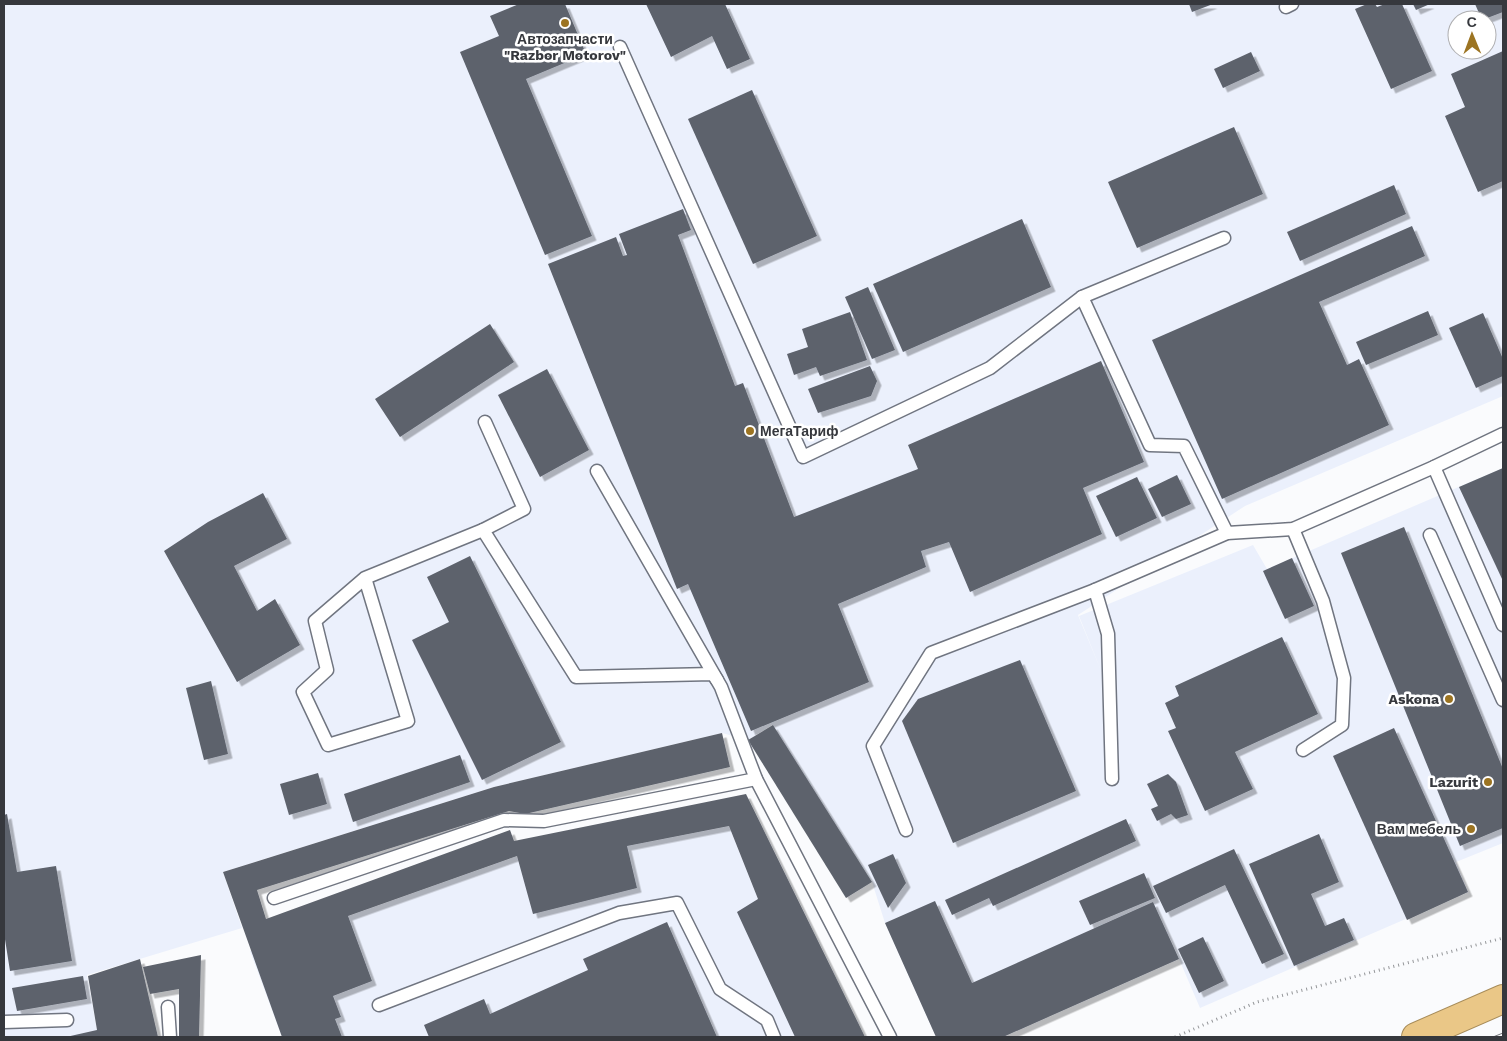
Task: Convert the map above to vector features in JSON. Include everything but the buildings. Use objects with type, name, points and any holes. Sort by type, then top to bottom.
[{"type":"highway","points":[[1416,1037],[1503,999]]},
{"type":"lane","points":[[620,47],[803,457],[990,368],[1082,297],[1224,238]]},
{"type":"lane","points":[[1082,297],[1150,445],[1184,446],[1227,533]]},
{"type":"lane","points":[[365,578],[408,721],[328,745],[303,692],[327,670],[314,620],[365,578],[483,530],[524,509],[485,422]]},
{"type":"lane","points":[[906,830],[873,746],[932,653],[1095,590],[1227,533],[1293,530],[1503,434]]},
{"type":"lane","points":[[1434,467],[1503,625]]},
{"type":"lane","points":[[597,470],[721,686],[756,779],[890,1037]]},
{"type":"lane","points":[[483,530],[576,677],[713,674]]},
{"type":"lane","points":[[1293,530],[1323,601],[1344,678],[1342,725],[1303,750]]},
{"type":"lane","points":[[1430,535],[1503,700]]},
{"type":"lane","points":[[1095,590],[1108,634],[1112,779]]},
{"type":"lane","points":[[274,898],[504,820],[544,821],[756,779]]},
{"type":"lane","points":[[379,1005],[619,913],[677,903],[720,989],[766,1020],[774,1037]]},
{"type":"lane","points":[[168,1007],[170,1037]]},
{"type":"lane","points":[[4,1022],[67,1020]]},
{"type":"path","points":[[1176,1037],[1257,1002],[1503,938]]},
{"type":"shaded area","points":[[4,4],[1503,4],[1503,396],[1245,506],[1078,615],[1102,673],[1079,616],[1253,545],[1267,569],[1503,468],[1503,843],[1456,862],[1468,892],[1200,1008],[1179,959],[1003,1037],[936,1037],[885,923],[872,882],[772,725],[748,740],[722,733],[494,787],[223,872],[242,928],[87,975],[97,1030],[101,1037],[4,1037]]},
{"type":"shaded area","points":[[729,826],[758,899],[826,1037],[282,1037],[250,951],[517,856],[520,866]]},
{"type":"tram line","points":[[1493,1037],[1503,1033]]},
{"type":"place","name":"Автозапчасти \"Razbor Motorov\"","points":[[565,23]]},
{"type":"place","name":"МегаТариф","points":[[750,431]]},
{"type":"place","name":"Askona","points":[[1449,699]]},
{"type":"place","name":"Lazurit","points":[[1488,782]]},
{"type":"place","name":"Вам мебель","points":[[1471,829]]}]
